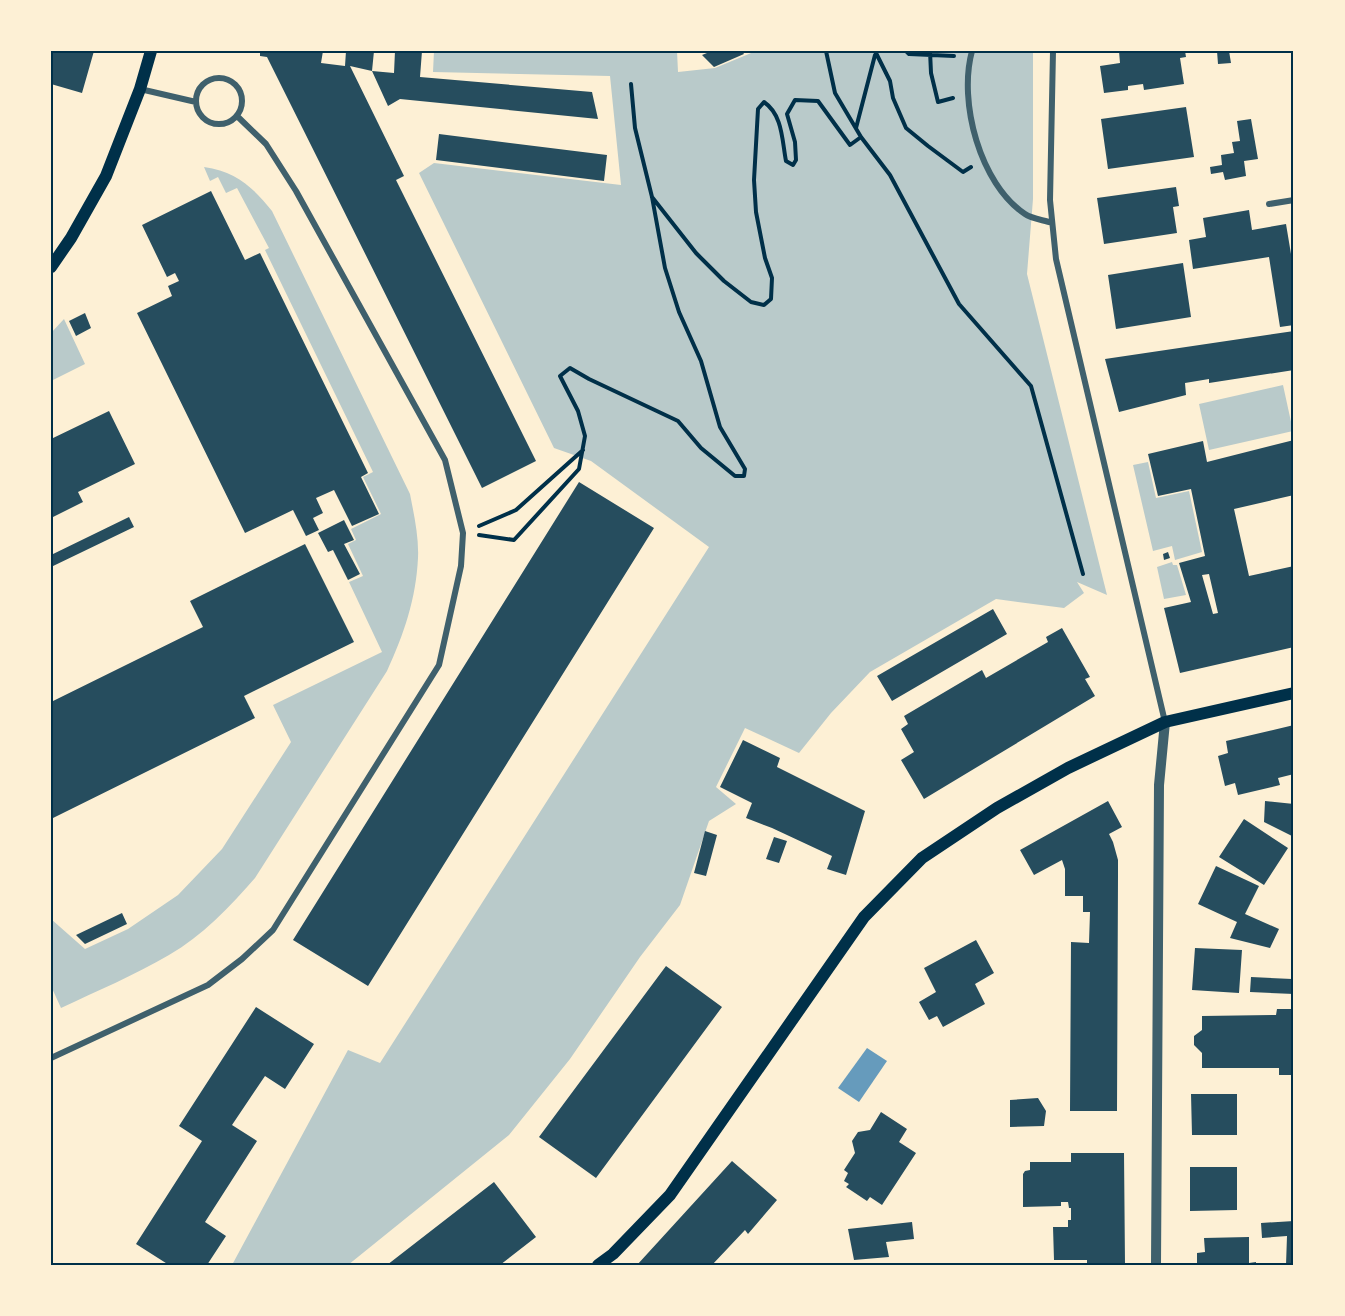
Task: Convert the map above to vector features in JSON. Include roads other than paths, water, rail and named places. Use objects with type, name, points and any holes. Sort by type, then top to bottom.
[{"type":"main road","points":[[51,267],[71,238],[106,176],[140,89],[151,51]]},
{"type":"main road","points":[[598,1265],[613,1254],[670,1195],[864,917],[922,858],[997,808],[1027,791],[1096,754],[1165,722],[1294,693]]},
{"type":"street","points":[[1053,51],[1050,200],[1056,259],[1165,722],[1160,785],[1156,1265]]},
{"type":"street","points":[[971,54],[968,96],[974,133],[985,161],[1001,191],[1026,215],[1052,222]]},
{"type":"street","points":[[225,78],[232,81],[241,94],[241,109],[237,116],[224,123],[209,121],[202,116],[196,102],[204,83],[210,79],[225,78]]},
{"type":"street","points":[[140,89],[196,102]]},
{"type":"street","points":[[51,1058],[208,985],[242,959],[273,930],[439,665],[461,566],[463,533],[445,460],[296,191],[266,144],[237,116]]},
{"type":"street","points":[[1269,204],[1294,200]]},
{"type":"water","points":[[867,1048],[887,1061],[859,1102],[838,1088]]}]
